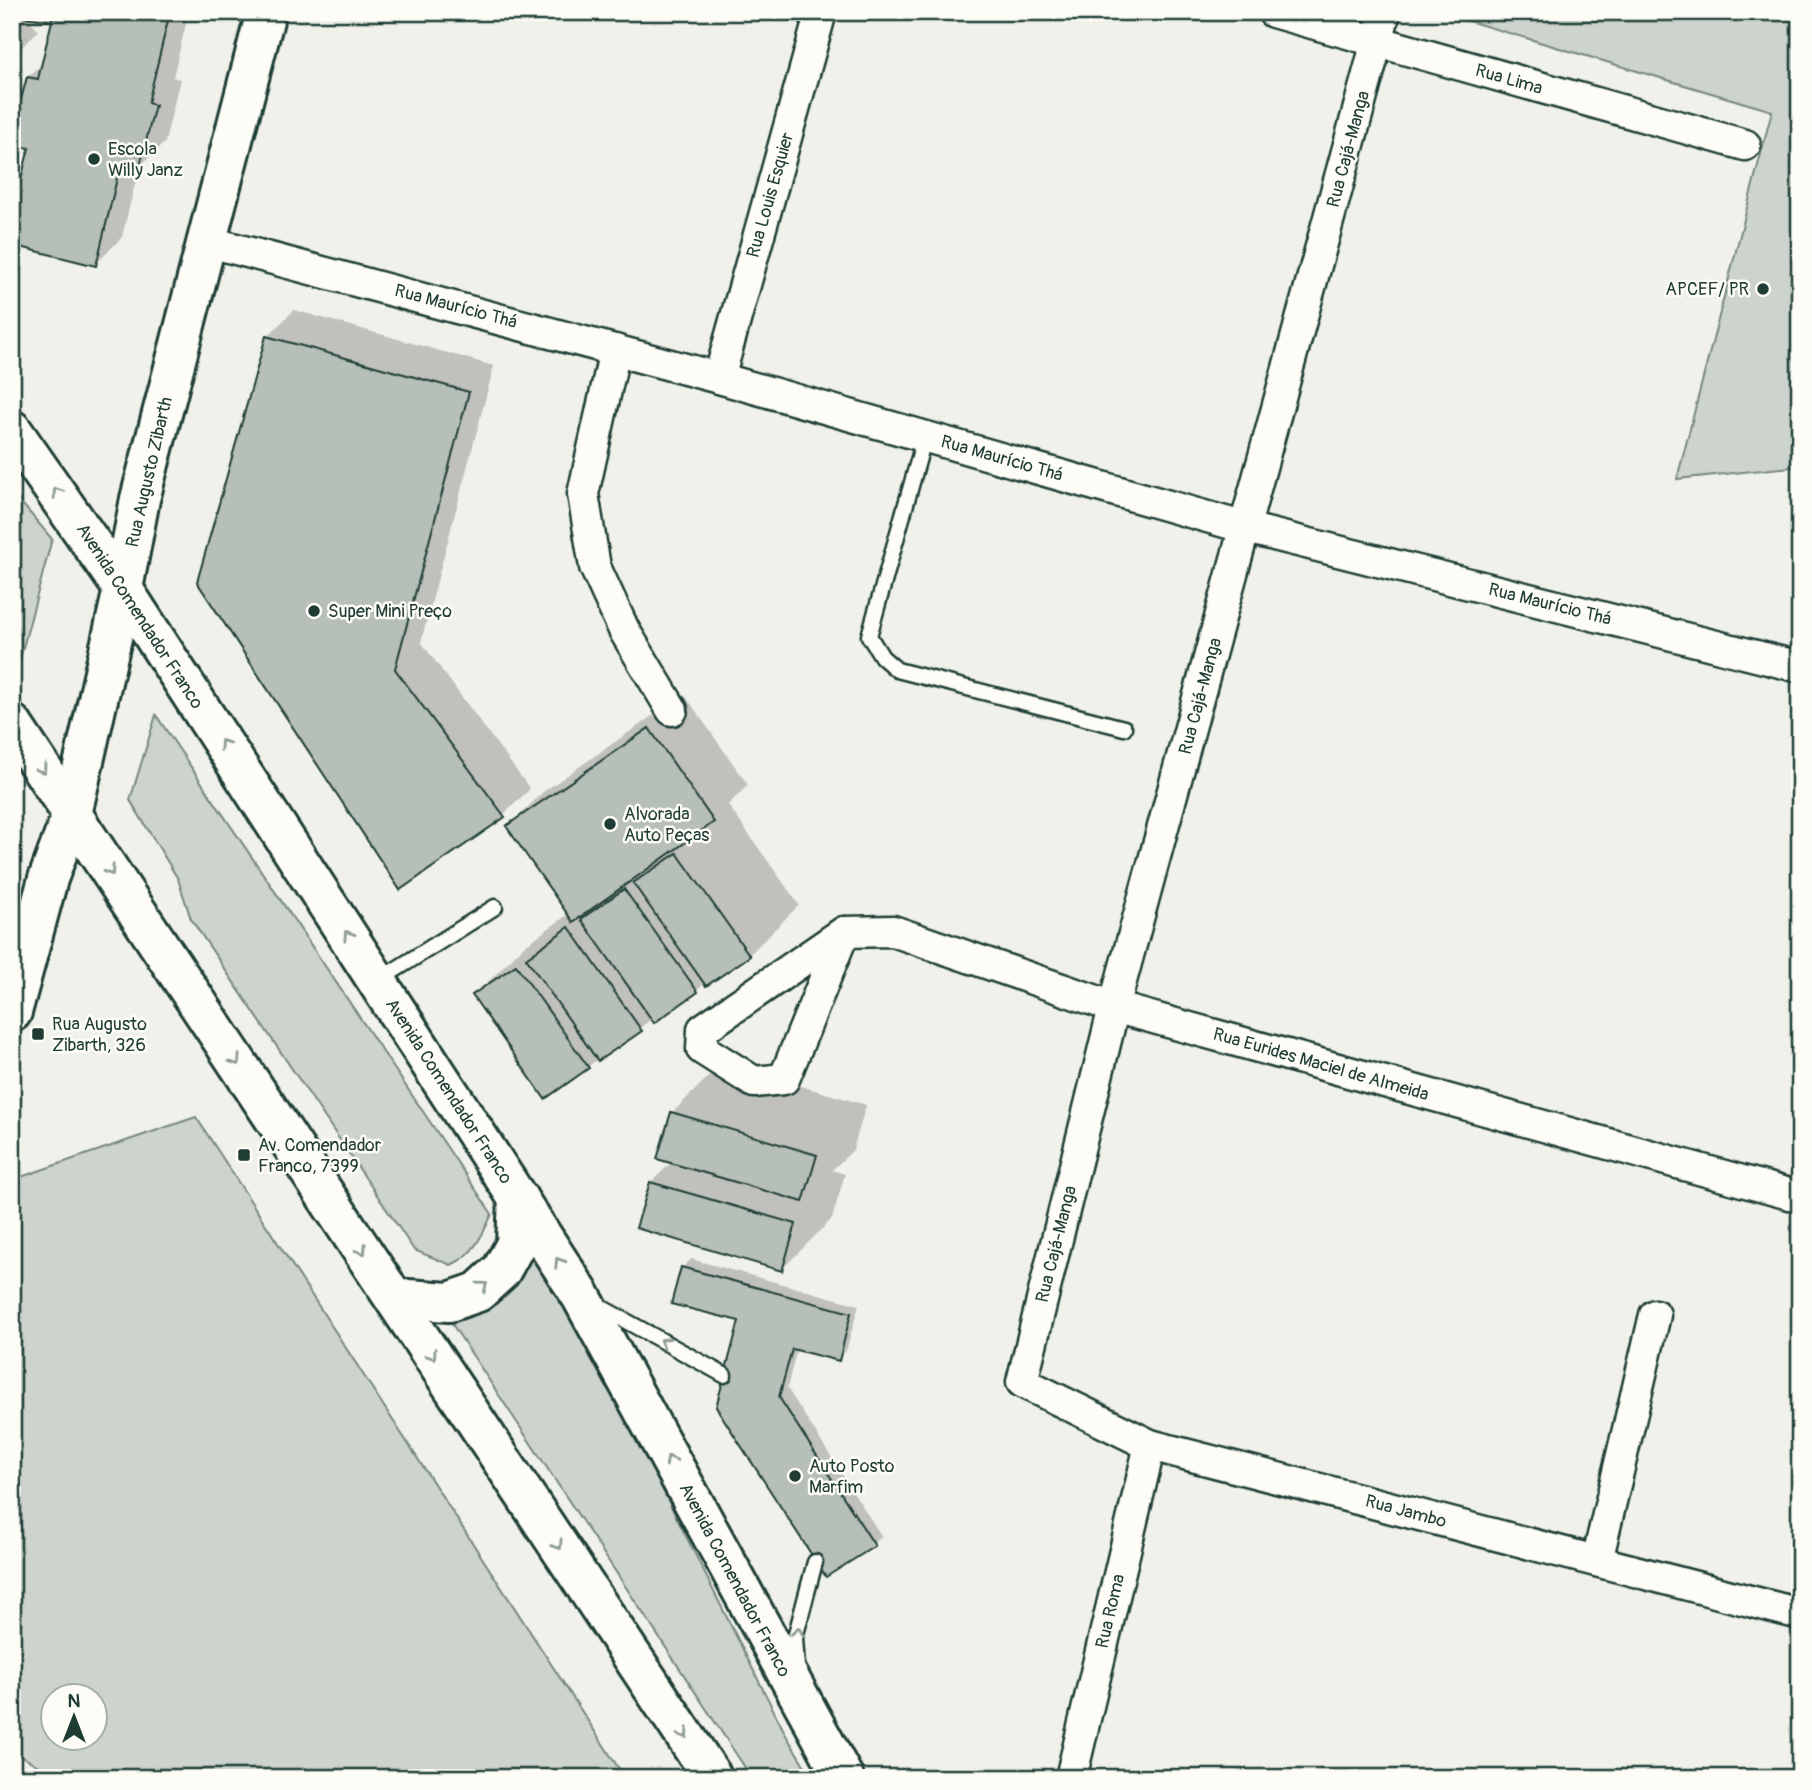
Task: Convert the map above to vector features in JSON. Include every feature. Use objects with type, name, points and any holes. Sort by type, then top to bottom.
[{"type":"main road","name":"Rua Augusto Zibarth","points":[[12,1012],[48,879],[72,814],[123,589],[140,499],[265,12]]},
{"type":"main road","name":"Avenida Comendador Franco","points":[[12,429],[123,589],[581,1296],[799,1700],[845,1778]]},
{"type":"main road","points":[[12,724],[713,1778]]},
{"type":"main road","points":[[394,1298],[449,1302],[478,1292],[501,1271],[516,1244],[518,1198]]},
{"type":"street","name":"Rua Louis Esquier","points":[[719,378],[821,12]]},
{"type":"street","name":"Rua Lima","points":[[1273,12],[1745,145]]},
{"type":"street","name":"Rua Cajá-Manga","points":[[1022,1382],[1114,1007],[1385,12]]},
{"type":"street","name":"Rua Maurício Thá","points":[[206,241],[719,378],[1246,528],[1800,667]]},
{"type":"street","points":[[615,350],[583,494],[595,567],[624,630],[672,710]]},
{"type":"street","name":"Rua Eurides Maciel de Almeida","points":[[844,932],[893,931],[1114,1007],[1800,1198]]},
{"type":"street","points":[[844,932],[784,1079],[754,1082],[702,1049],[703,1029],[844,932]]},
{"type":"street","points":[[1597,1561],[1655,1315]]},
{"type":"street","name":"Rua Jambo","points":[[1022,1382],[1150,1445],[1800,1614]]},
{"type":"street","name":"Rua Roma","points":[[1070,1778],[1150,1445]]},
{"type":"lane","points":[[925,436],[869,636],[882,657],[897,670],[1124,729]]},
{"type":"lane","points":[[378,981],[495,907]]},
{"type":"lane","points":[[581,1296],[724,1375]]},
{"type":"lane","points":[[799,1700],[796,1638],[815,1562]]},
{"type":"shaded area","name":"APCEF/ PR","points":[[1438,12],[1800,12],[1800,466],[1677,479],[1772,111]]},
{"type":"shaded area","points":[[12,492],[52,539],[12,689]]},
{"type":"shaded area","points":[[156,715],[492,1214],[476,1244],[459,1261],[451,1265],[414,1250],[191,919],[178,879],[130,800]]},
{"type":"shaded area","points":[[196,1117],[625,1778],[60,1778],[12,1751],[12,1180]]},
{"type":"shaded area","points":[[521,1208],[787,1737],[812,1778],[752,1778],[446,1315],[481,1301]]},
{"type":"building","points":[[21,12],[54,12],[52,21],[24,17]]},
{"type":"building","points":[[54,12],[170,12],[148,103],[155,105],[139,170],[120,166],[96,266],[12,245],[12,215],[29,148],[12,144],[12,113],[17,114],[27,77],[38,79]]},
{"type":"building","name":"Super Mini Preço","points":[[266,336],[469,392],[395,669],[505,817],[400,890],[197,582]]},
{"type":"building","name":"Alvorada Auto Peças","points":[[649,728],[714,822],[573,922],[506,826]]},
{"type":"building","points":[[677,853],[750,956],[706,986],[633,883]]},
{"type":"building","points":[[624,889],[698,992],[654,1023],[581,919]]},
{"type":"building","points":[[569,927],[642,1031],[598,1061],[526,958]]},
{"type":"building","points":[[516,965],[589,1068],[545,1099],[472,995]]},
{"type":"building","points":[[671,1112],[817,1155],[803,1202],[657,1159]]},
{"type":"building","points":[[650,1182],[796,1224],[782,1271],[636,1228]]},
{"type":"building","name":"Auto Posto Marfim","points":[[681,1267],[851,1313],[839,1361],[792,1349],[779,1397],[875,1546],[826,1577],[716,1407],[739,1321],[671,1304]]},
{"type":"place","name":"Escola Willy Janz","points":[[94,159]]},
{"type":"place","name":"APCEF/ PR","points":[[1763,289]]},
{"type":"place","name":"Super Mini Preço","points":[[314,611]]},
{"type":"place","name":"Alvorada Auto Peças","points":[[610,824]]},
{"type":"place","name":"Rua Augusto Zibarth, 326","points":[[38,1034]]},
{"type":"place","name":"Av. Comendador Franco, 7399","points":[[244,1155]]},
{"type":"place","name":"Auto Posto Marfim","points":[[795,1476]]}]
